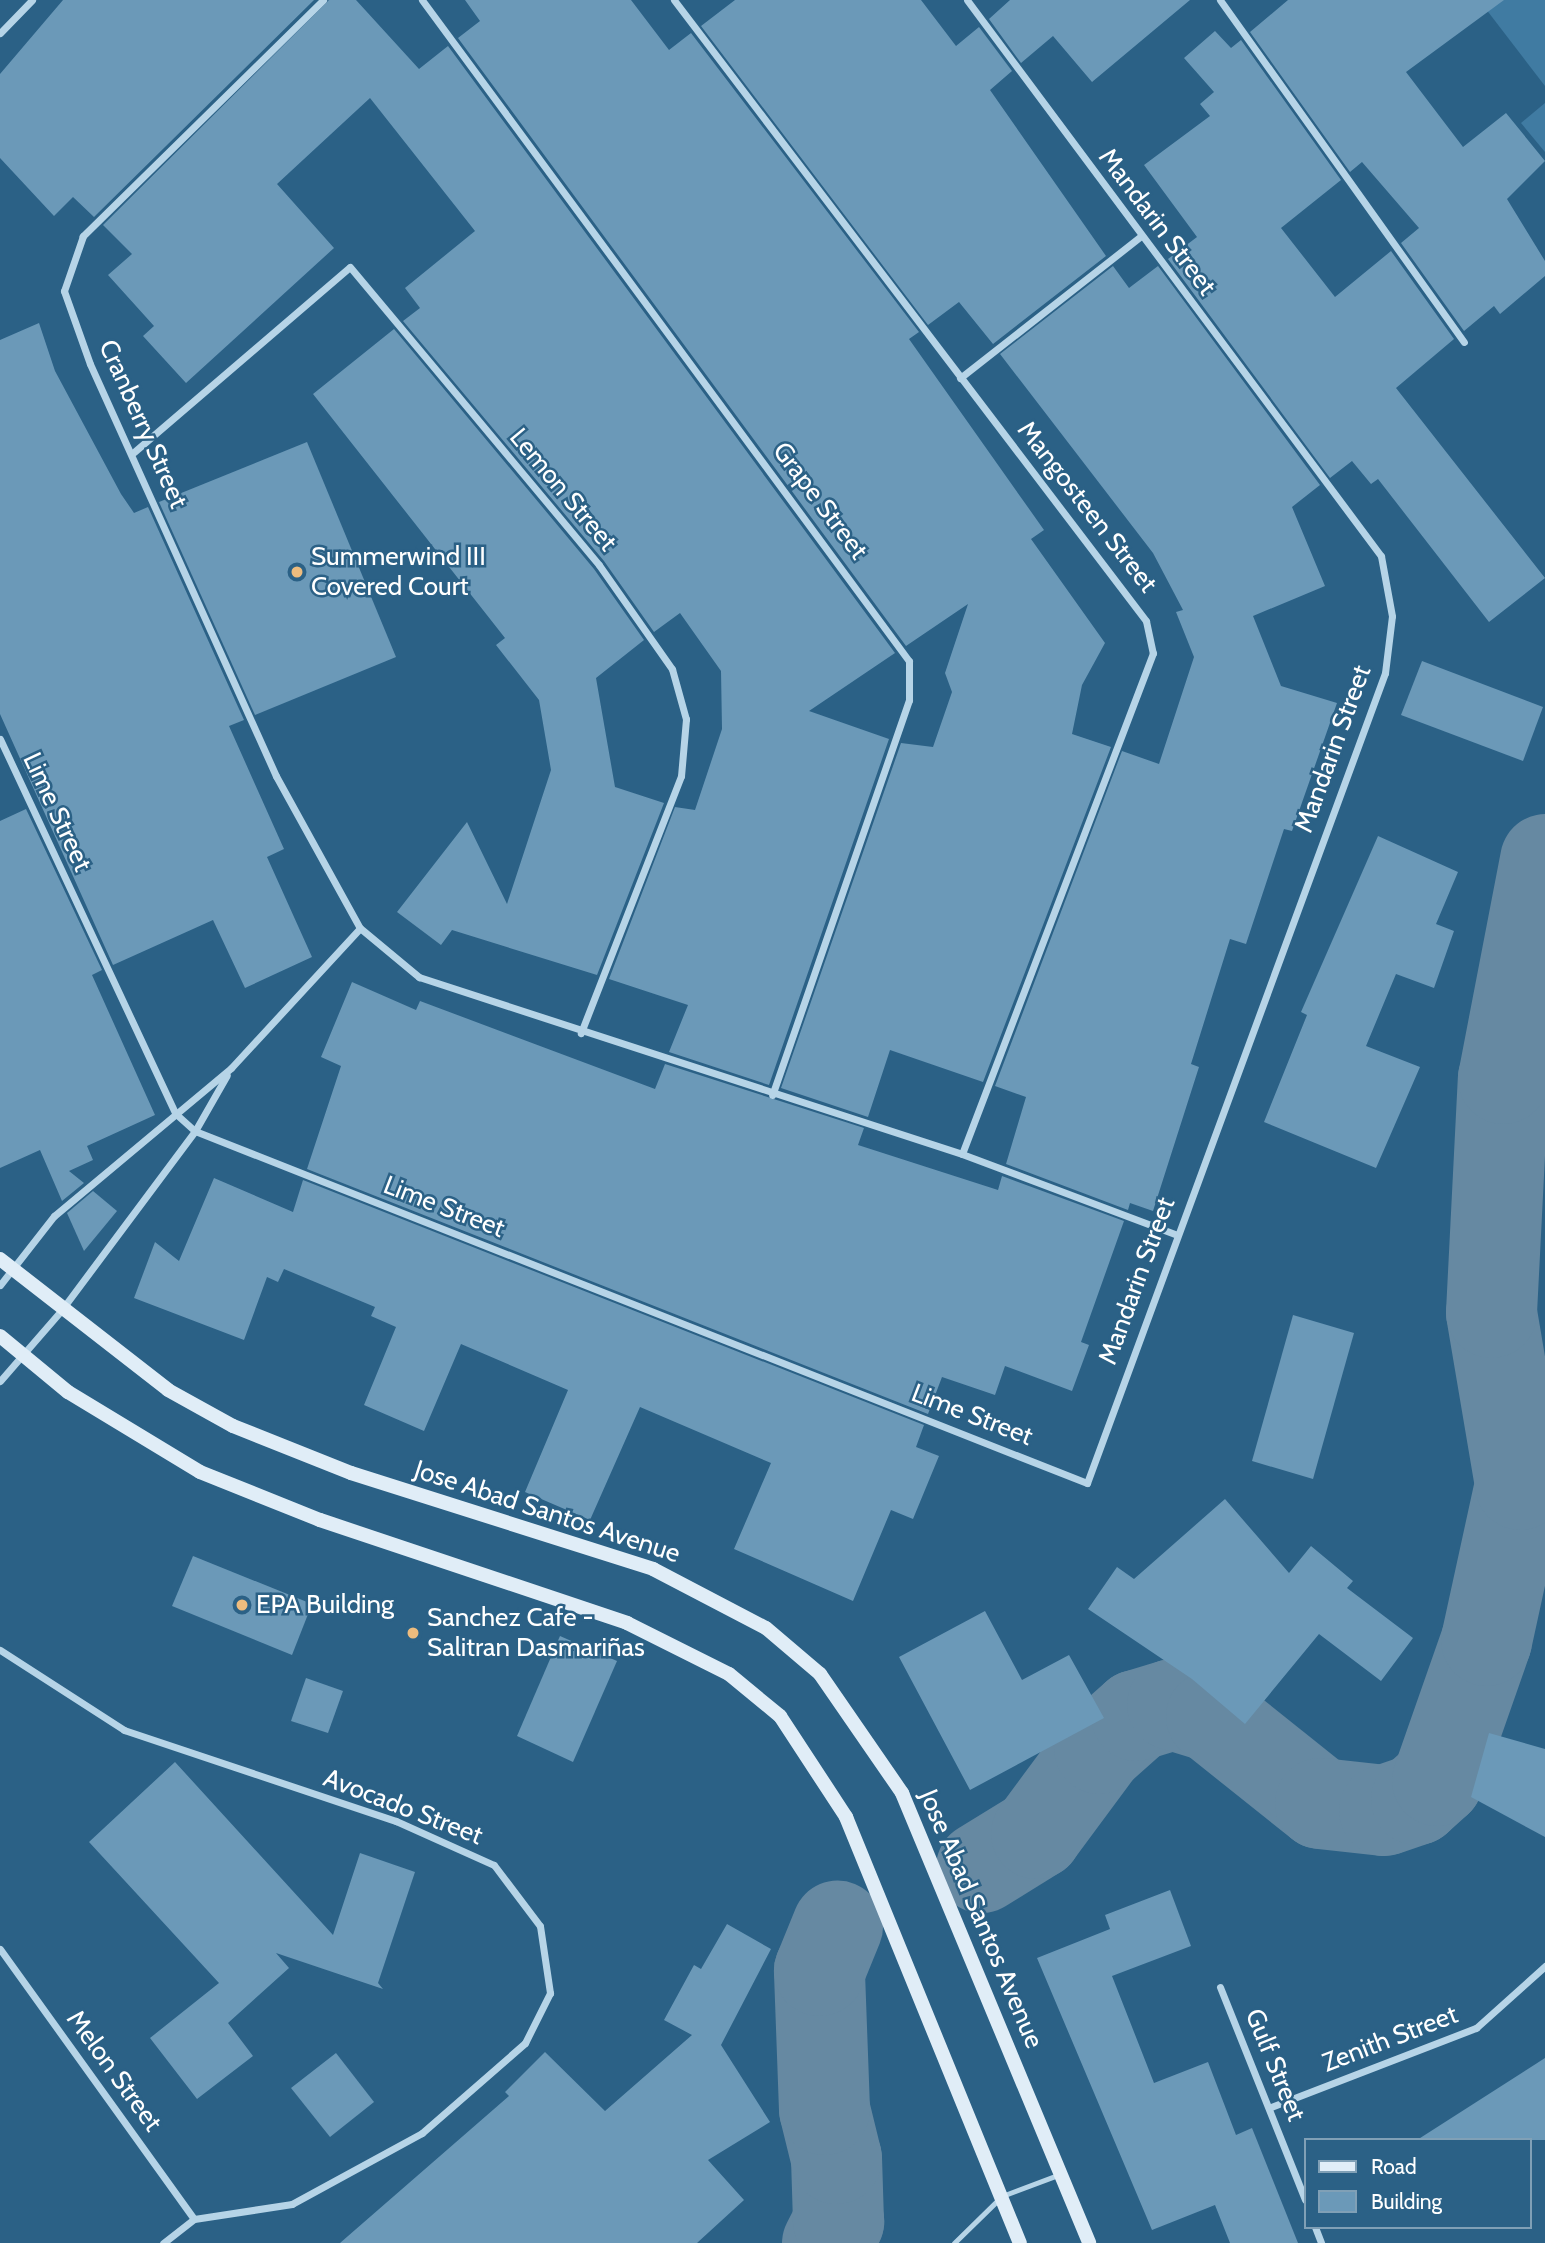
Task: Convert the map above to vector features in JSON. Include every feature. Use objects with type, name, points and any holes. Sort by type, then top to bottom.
[{"type":"main road","name":"Jose Abad Santos Avenue","points":[[0,1259],[60,1312],[168,1391],[233,1426],[351,1473],[653,1569],[719,1600],[766,1628],[820,1674],[902,1793],[1089,2243]]},
{"type":"main road","points":[[0,1336],[68,1392],[200,1472],[682,1646],[780,1716],[846,1817],[918,1986],[1020,2243]]},
{"type":"street","points":[[0,33],[32,0]]},
{"type":"street","name":"Cranberry Street","points":[[323,0],[83,236],[64,291],[90,364],[134,452],[276,776],[360,928]]},
{"type":"street","name":"Grape Street","points":[[422,0],[909,661],[909,699],[772,1095]]},
{"type":"street","name":"Mangosteen Street","points":[[674,0],[960,378],[1129,592],[1146,621],[1153,653],[962,1154]]},
{"type":"street","name":"Mandarin Street","points":[[967,0],[1381,556],[1392,617],[1385,673],[1175,1234],[1087,1483]]},
{"type":"street","points":[[1220,0],[1464,341]]},
{"type":"street","points":[[960,378],[1141,236]]},
{"type":"street","name":"Lemon Street","points":[[134,452],[351,267],[598,565],[672,668],[686,719],[681,776],[581,1033]]},
{"type":"street","name":"Lime Street","points":[[0,739],[176,1114],[195,1131],[1087,1483]]},
{"type":"street","points":[[0,1285],[54,1216],[231,1068],[360,928],[419,977],[581,1033],[962,1154],[1175,1234]]},
{"type":"street","points":[[0,1381],[60,1312],[195,1131],[231,1068]]},
{"type":"street","name":"Avocado Street","points":[[0,1650],[124,1730],[396,1821],[494,1865],[540,1926],[550,1993],[525,2043],[422,2133],[292,2204],[194,2218]]},
{"type":"street","name":"Melon Street","points":[[0,1949],[194,2218]]},
{"type":"street","name":"Zenith Street","points":[[1271,2107],[1476,2028],[1545,1966]]},
{"type":"street","name":"Gulf Street","points":[[1220,1987],[1271,2107],[1304,2197]]},
{"type":"street","points":[[163,2243],[194,2218]]},
{"type":"lane","points":[[954,2243],[1002,2196],[1061,2173]]},
{"type":"shaded area","points":[[1479,0],[1545,0],[1545,86]]},
{"type":"shaded area","points":[[1545,103],[1545,152],[1521,123]]},
{"type":"building","points":[[63,0],[314,0],[94,217],[73,197],[54,216],[0,158],[0,74]]},
{"type":"building","points":[[329,0],[356,0],[419,69],[448,46],[895,653],[809,711],[889,739],[769,1085],[669,1052],[688,1005],[609,979],[675,807],[695,810],[722,729],[721,671],[680,613],[654,632],[604,561],[403,321],[420,308],[405,288],[475,231],[370,98],[277,184],[334,248],[186,383],[143,336],[154,326],[108,275],[132,254],[103,225]]},
{"type":"building","points":[[465,0],[631,0],[669,50],[691,33],[919,332],[909,339],[1044,530],[1031,539],[1105,643],[1082,685],[1072,734],[1111,747],[983,1082],[890,1050],[868,1117],[781,1088],[901,743],[933,747],[952,692],[945,673],[968,604],[906,646],[458,38],[480,21]]},
{"type":"building","points":[[735,0],[921,0],[956,46],[979,27],[1012,71],[990,90],[1106,256],[993,344],[959,302],[928,325],[701,26]]},
{"type":"building","points":[[1010,0],[1190,0],[1092,82],[1053,36],[1021,63],[989,19]]},
{"type":"building","points":[[1288,0],[1504,0],[1406,72],[1463,147],[1506,113],[1545,161],[1507,199],[1545,261],[1545,276],[1500,314],[1494,306],[1464,331],[1401,243],[1419,228],[1362,162],[1350,172],[1250,32]]},
{"type":"building","points":[[1215,31],[1231,48],[1241,40],[1341,180],[1281,228],[1335,297],[1391,251],[1454,339],[1396,388],[1545,578],[1489,622],[1378,479],[1371,484],[1352,461],[1330,478],[1168,259],[1197,237],[1144,165],[1210,116],[1200,104],[1214,92],[1184,58]]},
{"type":"building","points":[[1113,266],[1129,288],[1158,266],[1320,485],[1292,507],[1325,586],[1253,616],[1281,686],[1337,703],[1292,831],[1284,829],[1246,944],[1230,939],[1191,1064],[1199,1067],[1153,1211],[1130,1203],[1128,1210],[1006,1164],[1026,1097],[995,1086],[1122,751],[1159,764],[1194,657],[1176,612],[1183,610],[1153,553],[1000,354]]},
{"type":"building","points":[[39,323],[55,371],[121,494],[134,513],[148,507],[244,720],[229,726],[284,849],[267,857],[312,957],[245,988],[213,920],[113,965],[0,714],[0,340]]},
{"type":"building","points":[[394,329],[594,569],[644,640],[596,678],[615,787],[664,803],[597,975],[452,930],[441,945],[397,912],[467,822],[507,904],[551,770],[539,700],[496,645],[505,638],[313,394]]},
{"type":"building","name":"Summerwind III Covered Court","points":[[307,442],[396,657],[255,715],[159,502]]},
{"type":"building","points":[[1422,661],[1543,707],[1523,761],[1401,715]]},
{"type":"building","points":[[26,809],[102,970],[92,975],[155,1115],[87,1146],[93,1160],[69,1171],[84,1183],[62,1201],[40,1150],[0,1168],[0,821]]},
{"type":"building","points":[[1378,836],[1458,872],[1436,924],[1454,931],[1434,988],[1396,974],[1366,1046],[1420,1067],[1376,1168],[1264,1122],[1307,1015],[1301,1012]]},
{"type":"building","points":[[352,982],[416,1010],[420,1001],[655,1089],[665,1064],[864,1128],[858,1145],[998,1190],[1002,1176],[1124,1221],[1081,1342],[1089,1345],[1072,1391],[1005,1366],[995,1395],[942,1377],[928,1414],[307,1169],[341,1066],[321,1057]]},
{"type":"building","points":[[214,1178],[293,1212],[303,1180],[924,1425],[916,1447],[939,1456],[913,1519],[891,1510],[853,1601],[734,1549],[771,1463],[640,1407],[590,1520],[525,1492],[568,1390],[461,1344],[424,1431],[364,1405],[396,1327],[371,1316],[375,1307],[284,1269],[278,1282],[267,1277],[244,1340],[134,1298],[155,1242],[179,1261]]},
{"type":"building","points":[[93,1191],[117,1211],[84,1251],[67,1213]]},
{"type":"building","points":[[1293,1315],[1354,1333],[1313,1479],[1252,1461]]},
{"type":"building","points":[[1225,1499],[1289,1573],[1311,1546],[1353,1581],[1347,1588],[1413,1638],[1381,1681],[1319,1634],[1245,1724],[1192,1679],[1088,1609],[1117,1567],[1134,1579]]},
{"type":"building","name":"EPA Building","points":[[193,1556],[312,1604],[292,1655],[172,1606]]},
{"type":"building","points":[[985,1611],[1022,1680],[1069,1655],[1104,1718],[970,1790],[899,1657]]},
{"type":"building","points":[[560,1636],[617,1661],[573,1762],[517,1736]]},
{"type":"building","points":[[306,1678],[343,1691],[328,1733],[291,1721]]},
{"type":"building","points":[[1489,1733],[1545,1749],[1545,1837],[1471,1797]]},
{"type":"building","points":[[175,1762],[333,1935],[360,1853],[415,1872],[378,1983],[383,1989],[276,1953],[289,1968],[228,2023],[253,2056],[197,2099],[150,2038],[219,1983],[89,1842]]},
{"type":"building","points":[[1170,1890],[1191,1946],[1112,1976],[1154,2083],[1208,2062],[1236,2135],[1252,2128],[1298,2243],[1230,2243],[1215,2205],[1152,2230],[1037,1958],[1110,1929],[1105,1915]]},
{"type":"building","points":[[727,1924],[771,1949],[721,2045],[770,2122],[708,2160],[744,2200],[697,2243],[340,2243],[509,2096],[505,2092],[545,2052],[605,2111],[692,2035],[664,2020],[694,1965],[701,1969]]},
{"type":"building","points":[[336,2053],[374,2102],[330,2137],[291,2088]]},
{"type":"building","points":[[1545,2058],[1545,2140],[1420,2138]]},
{"type":"waterway","points":[[981,1867],[1036,1833],[1099,1748],[1136,1715],[1172,1704],[1211,1716],[1320,1803],[1384,1810],[1416,1799],[1437,1780],[1486,1640],[1520,1484],[1491,1312],[1503,1078],[1545,859]]},
{"type":"waterway","points":[[827,2243],[838,2221],[836,2158],[824,2109],[819,1970],[837,1926]]},
{"type":"place","name":"Summerwind III Covered Court","points":[[297,572]]},
{"type":"place","name":"EPA Building","points":[[242,1605]]},
{"type":"place","name":"Sanchez Cafe - Salitran Dasmariñas","points":[[413,1633]]}]
